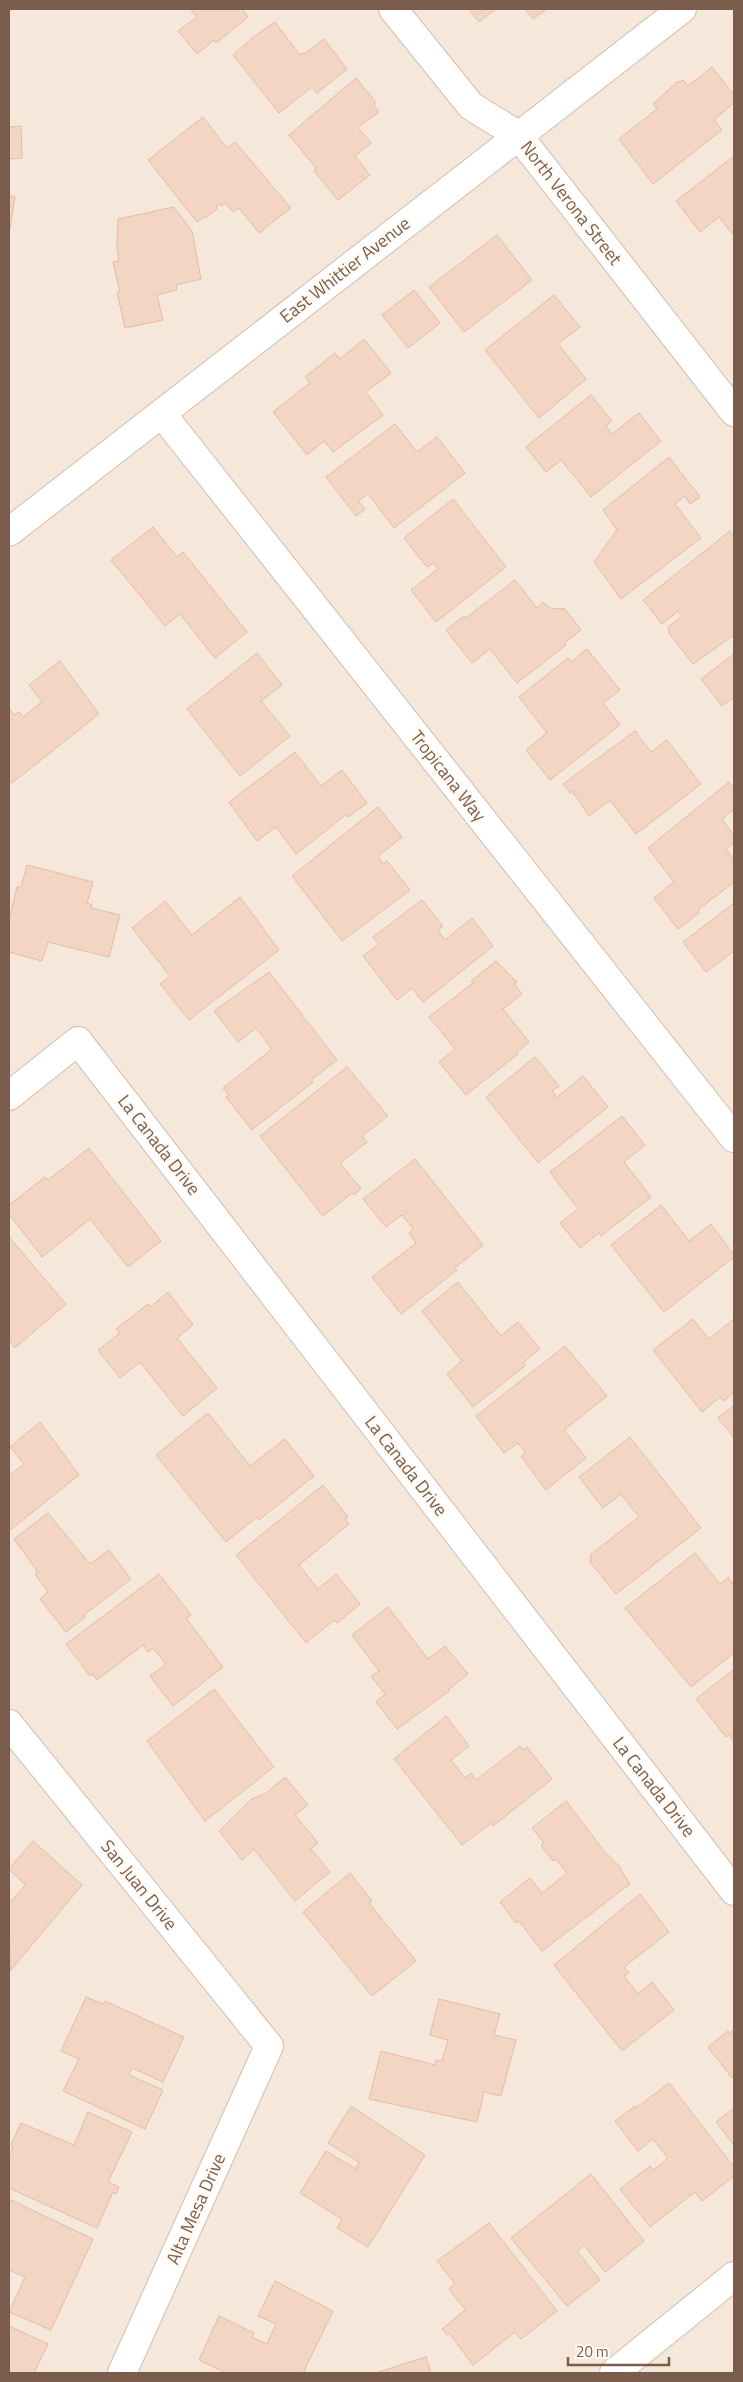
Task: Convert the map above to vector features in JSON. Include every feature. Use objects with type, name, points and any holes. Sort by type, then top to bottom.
[{"type":"street","name":"North Verona Street","points":[[393,9],[471,106],[518,135],[734,412]]},
{"type":"street","name":"East Whittier Avenue","points":[[9,532],[682,9]]},
{"type":"street","name":"Tropicana Way","points":[[162,414],[734,1138]]},
{"type":"street","name":"La Canada Drive","points":[[9,1096],[78,1041],[734,1891]]},
{"type":"street","name":"San Juan Drive","points":[[9,1724],[269,2046]]},
{"type":"street","name":"Alta Mesa Drive","points":[[122,2373],[269,2046]]},
{"type":"street","points":[[614,2373],[734,2276]]},
{"type":"shaded area","points":[[9,9],[734,9],[734,2373],[9,2373]]},
{"type":"building","points":[[190,9],[242,9],[248,17],[216,43],[214,40],[197,54],[178,31],[197,17]]},
{"type":"building","points":[[469,9],[496,9],[479,22]]},
{"type":"building","points":[[525,9],[547,9],[533,19]]},
{"type":"building","points":[[275,22],[300,55],[324,39],[347,69],[317,93],[312,87],[279,113],[233,55],[252,38]]},
{"type":"building","points":[[712,67],[734,95],[734,103],[714,120],[722,130],[653,184],[619,139],[657,109],[653,104],[678,81],[679,83],[683,80],[688,86]]},
{"type":"building","points":[[356,78],[375,101],[374,106],[379,112],[358,127],[371,143],[355,156],[370,175],[338,200],[314,171],[316,168],[289,135]]},
{"type":"building","points":[[203,117],[227,148],[235,142],[291,208],[259,233],[239,208],[233,212],[225,203],[221,206],[220,204],[216,207],[217,209],[197,222],[148,160]]},
{"type":"building","points":[[21,126],[22,158],[9,159],[9,127]]},
{"type":"building","points":[[734,156],[734,236],[719,217],[700,232],[676,201]]},
{"type":"building","points":[[9,196],[15,197],[9,235]]},
{"type":"building","points":[[174,207],[192,231],[201,279],[176,285],[177,290],[157,295],[163,320],[125,328],[117,292],[120,292],[113,262],[119,261],[117,248],[118,219]]},
{"type":"building","points":[[497,235],[532,280],[464,332],[429,287]]},
{"type":"building","points":[[414,290],[440,323],[408,348],[382,315]]},
{"type":"building","points":[[554,295],[580,327],[558,344],[586,379],[539,418],[485,350]]},
{"type":"building","points":[[364,339],[391,373],[366,392],[383,415],[333,452],[324,441],[307,455],[273,412],[310,383],[305,377],[335,353],[340,359]]},
{"type":"building","points":[[591,395],[612,421],[606,426],[612,434],[639,413],[661,441],[591,497],[561,460],[546,472],[526,447]]},
{"type":"building","points":[[395,424],[417,452],[437,437],[465,473],[394,528],[368,494],[358,501],[365,509],[356,516],[326,477]]},
{"type":"building","points":[[669,457],[700,497],[690,504],[685,496],[675,504],[701,538],[621,599],[594,562],[617,530],[603,510]]},
{"type":"building","points":[[453,499],[506,567],[436,622],[411,590],[438,569],[433,563],[427,567],[404,538]]},
{"type":"building","points":[[153,527],[177,557],[183,552],[247,632],[215,658],[180,614],[165,626],[111,560]]},
{"type":"building","points":[[730,531],[734,537],[734,635],[693,664],[669,633],[668,627],[682,616],[678,611],[662,624],[643,600]]},
{"type":"building","points":[[515,580],[537,608],[543,602],[550,608],[565,609],[581,630],[564,643],[566,645],[517,683],[490,649],[472,663],[446,630],[464,616],[466,618]]},
{"type":"building","points":[[587,649],[620,690],[603,703],[620,725],[550,780],[526,750],[547,733],[519,697],[568,658],[571,662]]},
{"type":"building","points":[[257,653],[282,685],[261,701],[290,736],[240,776],[187,709]]},
{"type":"building","points":[[734,654],[734,697],[722,706],[701,679]]},
{"type":"building","points":[[60,661],[99,714],[12,783],[9,779],[9,708],[14,715],[19,712],[23,717],[42,702],[29,685]]},
{"type":"building","points":[[635,731],[651,752],[667,740],[701,784],[636,834],[610,800],[589,816],[572,791],[570,793],[563,784]]},
{"type":"building","points":[[295,752],[321,786],[342,770],[367,803],[348,817],[346,815],[296,854],[276,827],[257,841],[229,802]]},
{"type":"building","points":[[729,782],[734,789],[734,809],[722,819],[734,835],[734,842],[726,849],[734,860],[734,882],[698,910],[699,913],[678,929],[654,898],[674,882],[648,848]]},
{"type":"building","points":[[378,807],[402,837],[378,856],[383,864],[387,861],[410,890],[342,941],[292,876]]},
{"type":"building","points":[[27,865],[93,882],[87,903],[92,905],[91,908],[120,915],[109,957],[48,942],[42,961],[9,952],[9,920],[17,887],[21,887]]},
{"type":"building","points":[[240,897],[279,950],[189,1020],[160,984],[170,976],[132,928],[165,901],[192,935]]},
{"type":"building","points":[[422,900],[443,926],[438,930],[445,940],[472,918],[493,946],[423,1002],[412,988],[397,1000],[363,956],[379,944],[373,937]]},
{"type":"building","points":[[734,903],[734,953],[706,972],[683,942]]},
{"type":"building","points":[[496,961],[517,982],[514,984],[522,994],[503,1009],[529,1042],[517,1052],[518,1054],[466,1095],[439,1062],[455,1049],[429,1017],[473,983],[471,981]]},
{"type":"building","points":[[269,972],[337,1060],[311,1080],[313,1082],[252,1130],[226,1097],[229,1095],[223,1088],[272,1049],[256,1028],[238,1042],[214,1011]]},
{"type":"building","points":[[535,1057],[559,1086],[552,1091],[557,1097],[583,1076],[608,1107],[538,1163],[486,1097]]},
{"type":"building","points":[[347,1067],[388,1116],[362,1136],[367,1142],[340,1163],[361,1189],[354,1195],[352,1193],[323,1216],[260,1136]]},
{"type":"building","points":[[622,1116],[645,1145],[624,1162],[651,1197],[601,1236],[599,1233],[580,1248],[560,1223],[578,1209],[550,1172]]},
{"type":"building","points":[[89,1148],[161,1241],[128,1267],[90,1219],[42,1257],[9,1214],[9,1205],[45,1177],[48,1180]]},
{"type":"building","points":[[415,1159],[483,1245],[455,1268],[457,1270],[401,1314],[372,1277],[416,1243],[409,1233],[413,1229],[402,1215],[386,1227],[363,1199]]},
{"type":"building","points":[[661,1205],[689,1241],[711,1224],[734,1255],[734,1257],[664,1312],[611,1245]]},
{"type":"building","points":[[9,1237],[66,1304],[15,1348],[9,1340]]},
{"type":"building","points":[[458,1282],[501,1336],[518,1322],[540,1349],[523,1363],[525,1366],[473,1407],[447,1374],[462,1361],[422,1311]]},
{"type":"building","points":[[168,1292],[193,1325],[177,1338],[217,1388],[183,1416],[140,1362],[120,1378],[98,1350],[120,1333],[116,1329],[148,1304],[150,1307]]},
{"type":"building","points":[[693,1319],[709,1339],[734,1319],[734,1392],[723,1401],[720,1397],[702,1412],[653,1350]]},
{"type":"building","points":[[565,1346],[607,1396],[564,1430],[586,1458],[546,1490],[521,1456],[525,1452],[518,1443],[504,1453],[476,1416]]},
{"type":"building","points":[[734,1405],[734,1438],[718,1418]]},
{"type":"building","points":[[208,1413],[250,1466],[285,1439],[314,1476],[259,1520],[257,1517],[226,1542],[156,1455]]},
{"type":"building","points":[[40,1422],[79,1475],[9,1531],[9,1476],[24,1464],[10,1447]]},
{"type":"building","points":[[630,1437],[701,1528],[616,1594],[590,1562],[591,1554],[639,1517],[621,1494],[603,1508],[579,1477]]},
{"type":"building","points":[[323,1485],[348,1517],[345,1519],[349,1524],[299,1565],[318,1589],[336,1574],[360,1604],[337,1623],[334,1620],[306,1643],[236,1555]]},
{"type":"building","points":[[48,1513],[90,1564],[109,1550],[131,1579],[84,1615],[85,1617],[66,1632],[40,1599],[48,1592],[35,1574],[38,1572],[14,1539]]},
{"type":"building","points":[[695,1553],[720,1584],[728,1577],[734,1585],[734,1653],[691,1687],[625,1608]]},
{"type":"building","points":[[159,1574],[191,1615],[186,1618],[223,1667],[173,1706],[150,1676],[166,1664],[153,1648],[148,1652],[143,1645],[97,1680],[93,1674],[90,1676],[66,1644]]},
{"type":"building","points":[[388,1607],[428,1659],[445,1646],[468,1674],[449,1691],[397,1729],[376,1702],[385,1694],[371,1676],[379,1671],[352,1635]]},
{"type":"building","points":[[734,1669],[734,1742],[729,1735],[726,1737],[696,1699]]},
{"type":"building","points":[[214,1689],[274,1767],[205,1821],[147,1741]]},
{"type":"building","points":[[446,1716],[469,1746],[451,1760],[465,1778],[471,1773],[476,1780],[520,1746],[524,1750],[527,1747],[552,1779],[493,1826],[491,1823],[462,1845],[394,1759]]},
{"type":"building","points":[[285,1777],[308,1805],[295,1815],[318,1843],[311,1849],[330,1872],[295,1901],[254,1849],[242,1860],[219,1831],[250,1800],[266,1793]]},
{"type":"building","points":[[566,1801],[604,1851],[618,1865],[630,1884],[542,1951],[519,1921],[516,1923],[500,1902],[530,1878],[542,1893],[567,1873],[556,1859],[553,1861],[541,1846],[544,1843],[532,1828]]},
{"type":"building","points":[[33,1841],[82,1885],[10,1971],[9,1899],[12,1901],[25,1885],[9,1869]]},
{"type":"building","points":[[350,1873],[372,1901],[369,1903],[416,1961],[372,1996],[303,1912]]},
{"type":"building","points":[[640,1894],[669,1932],[624,1967],[629,1973],[624,1976],[638,1994],[652,1982],[674,2010],[622,2051],[554,1965]]},
{"type":"building","points":[[86,1997],[103,2004],[105,2001],[184,2037],[163,2082],[132,2068],[129,2075],[163,2090],[145,2129],[63,2091],[79,2059],[61,2051]]},
{"type":"building","points":[[439,1999],[500,2014],[494,2035],[516,2040],[501,2096],[484,2092],[477,2122],[369,2099],[381,2051],[435,2065],[436,2060],[442,2061],[448,2040],[430,2035]]},
{"type":"building","points":[[734,2029],[734,2077],[732,2078],[708,2047],[728,2031],[730,2033]]},
{"type":"building","points":[[669,2083],[734,2167],[734,2176],[702,2201],[695,2192],[650,2227],[620,2189],[650,2166],[653,2170],[668,2158],[653,2139],[638,2151],[615,2121]]},
{"type":"building","points":[[351,2106],[425,2155],[368,2247],[337,2228],[342,2219],[300,2193],[326,2151],[356,2169],[359,2162],[328,2143]]},
{"type":"building","points":[[734,2108],[734,2145],[716,2122]]},
{"type":"building","points":[[88,2112],[132,2132],[108,2182],[119,2187],[116,2194],[113,2192],[97,2228],[9,2188],[9,2156],[13,2146],[11,2145],[21,2123],[74,2145]]},
{"type":"building","points":[[591,2174],[644,2241],[605,2272],[584,2245],[577,2251],[600,2280],[567,2306],[511,2238]]},
{"type":"building","points":[[9,2199],[93,2239],[51,2330],[9,2312],[25,2277],[9,2270]]},
{"type":"building","points":[[489,2223],[557,2311],[521,2339],[515,2332],[473,2365],[449,2333],[447,2335],[442,2329],[465,2310],[449,2289],[455,2284],[437,2261]]},
{"type":"building","points":[[275,2281],[333,2311],[303,2373],[226,2373],[199,2360],[219,2316],[254,2333],[252,2337],[267,2344],[276,2324],[258,2316]]},
{"type":"building","points":[[9,2326],[48,2344],[34,2373],[9,2373]]},
{"type":"building","points":[[426,2357],[431,2373],[375,2373]]}]
